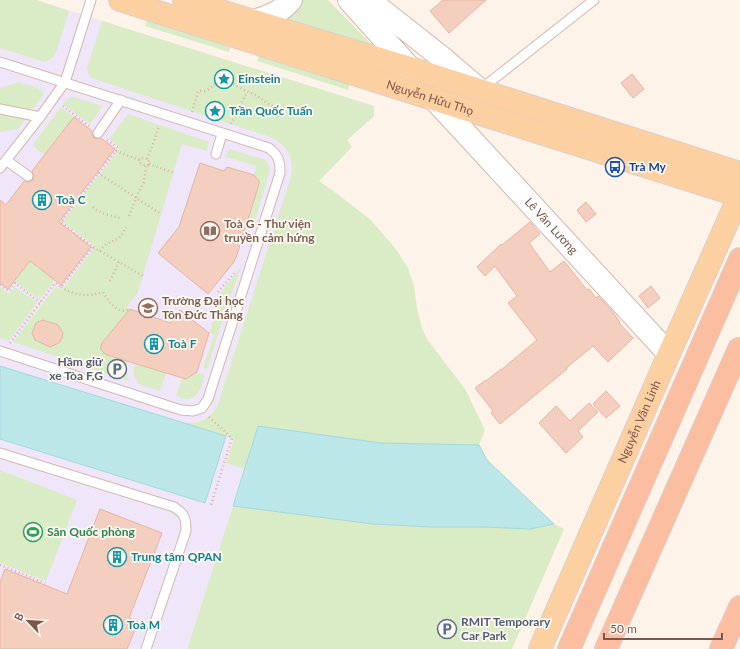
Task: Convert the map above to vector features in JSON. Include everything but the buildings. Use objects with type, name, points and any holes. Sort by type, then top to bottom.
[{"type":"highway","points":[[569,649],[740,259]]},
{"type":"highway","points":[[606,649],[739,349]]},
{"type":"highway","points":[[721,649],[740,607]]},
{"type":"main road","name":"Nguyễn Hữu Thọ","points":[[120,0],[740,196]]},
{"type":"main road","name":"Nguyễn Hữu Thọ","points":[[184,0],[410,68],[740,173]]},
{"type":"main road","name":"Nguyễn Văn Linh","points":[[540,649],[740,196]]},
{"type":"street","points":[[254,21],[275,14],[286,6],[291,0]]},
{"type":"street","points":[[349,0],[410,68]]},
{"type":"street","points":[[368,0],[445,60],[480,90]]},
{"type":"street","name":"Lê Văn Lương","points":[[434,99],[669,354]]},
{"type":"lane","points":[[0,168],[65,82],[92,0]]},
{"type":"lane","points":[[480,90],[594,0]]},
{"type":"lane","points":[[0,62],[269,148],[276,154],[280,163],[280,173],[208,399],[202,408],[193,411],[181,410],[0,351]]},
{"type":"lane","points":[[98,133],[122,100]]},
{"type":"lane","points":[[0,109],[40,117]]},
{"type":"lane","points":[[216,154],[222,134]]},
{"type":"lane","points":[[6,160],[28,176]]},
{"type":"lane","points":[[0,453],[174,507],[182,513],[186,520],[186,531],[146,649]]},
{"type":"path","points":[[192,114],[198,91],[205,91],[219,82],[237,85],[247,92],[259,96],[271,106],[289,108],[297,116]]},
{"type":"path","points":[[230,126],[247,92]]},
{"type":"path","points":[[60,104],[118,148],[61,222],[93,247],[143,276]]},
{"type":"path","points":[[129,216],[144,182],[149,160],[147,159],[161,123]]},
{"type":"path","points":[[116,151],[139,160],[140,163],[174,173]]},
{"type":"path","points":[[139,160],[141,158],[147,159]]},
{"type":"path","points":[[98,173],[161,214]]},
{"type":"path","points":[[93,207],[103,214],[122,219]]},
{"type":"path","points":[[100,251],[103,246],[119,238],[126,227]]},
{"type":"path","points":[[61,287],[93,247]]},
{"type":"path","points":[[110,281],[120,262]]},
{"type":"path","points":[[218,292],[237,270]]},
{"type":"path","points":[[9,344],[55,283],[73,294],[82,295],[103,292],[107,300],[116,308],[125,312],[128,309]]},
{"type":"path","points":[[0,285],[9,292],[15,284],[40,303]]},
{"type":"path","points":[[207,415],[232,438],[211,505]]},
{"type":"path","points":[[0,565],[45,583]]},
{"type":"shaded area","name":"Trường Đại học Tôn Đức Thắng","points":[[0,0],[36,0],[374,106],[374,116],[347,140],[352,147],[319,181],[245,469],[187,649],[0,649]]},
{"type":"green space","points":[[0,0],[36,0],[69,11],[57,50],[52,58],[44,62],[0,48]]},
{"type":"green space","points":[[297,0],[328,0],[371,44],[283,18]]},
{"type":"green space","points":[[148,18],[231,45],[229,52],[145,26]]},
{"type":"green space","points":[[102,21],[374,106],[374,116],[347,140],[352,147],[319,181],[370,219],[395,248],[408,268],[414,286],[422,328],[427,339],[465,389],[485,430],[479,445],[381,443],[258,426],[245,469],[226,463],[234,439],[179,422],[196,423],[209,416],[217,407],[291,176],[292,169],[290,157],[288,152],[281,144],[270,137],[91,77],[88,74],[87,68]]},
{"type":"green space","points":[[259,54],[350,83],[348,90],[257,61]]},
{"type":"green space","points":[[19,82],[40,89],[43,92],[43,95],[34,108],[28,109],[0,104],[0,88]]},
{"type":"green space","points":[[70,97],[75,97],[103,106],[90,124],[63,104]]},
{"type":"green space","points":[[61,107],[74,117],[44,155],[33,146],[33,144]]},
{"type":"green space","points":[[0,114],[26,119],[18,129],[0,132]]},
{"type":"green space","points":[[128,114],[209,142],[207,151],[182,144],[138,292],[126,308],[130,309],[102,343],[102,350],[104,353],[114,358],[128,361],[126,371],[129,381],[13,342],[56,286],[62,290],[95,247],[63,221],[120,148],[109,139]]},
{"type":"green space","points":[[229,149],[263,159],[269,165],[269,174],[253,227],[247,225],[259,184],[259,181],[254,175],[256,166],[226,157]]},
{"type":"green space","points":[[30,261],[55,280],[39,300],[15,281]]},
{"type":"green space","points":[[241,267],[230,298],[220,293]]},
{"type":"green space","points":[[0,287],[9,294],[15,287],[37,303],[9,341],[0,338]]},
{"type":"green space","points":[[225,300],[229,301],[207,369],[203,368],[214,335],[209,333],[218,305],[223,306]]},
{"type":"green space","points":[[135,364],[166,373],[160,391],[139,384],[134,374]]},
{"type":"green space","points":[[197,372],[205,375],[198,393],[192,398],[187,399],[176,396],[182,378],[186,379]]},
{"type":"green space","name":"Sân Quốc phòng","points":[[0,470],[77,500],[46,581],[0,563]]},
{"type":"green space","points":[[233,506],[373,524],[530,529],[554,524],[564,529],[512,649],[187,649]]},
{"type":"water","points":[[0,366],[226,436],[205,503],[0,439]]},
{"type":"water","points":[[258,426],[381,443],[479,445],[487,460],[554,524],[530,529],[373,524],[233,506]]},
{"type":"place","name":"Einstein","points":[[224,79]]},
{"type":"place","name":"Trần Quốc Tuấn","points":[[215,111]]},
{"type":"place","name":"Trà My","points":[[615,167]]},
{"type":"place","name":"Toà C","points":[[42,200]]},
{"type":"place","name":"Toà G - Thư viện truyền cảm hứng","points":[[210,231]]},
{"type":"place","name":"Trường Đại học Tôn Đức Thắng","points":[[148,308]]},
{"type":"place","name":"Toà F","points":[[154,344]]},
{"type":"place","name":"Hầm giữ xe Tòa F,G","points":[[117,369]]},
{"type":"place","name":"Sân Quốc phòng","points":[[33,532]]},
{"type":"place","name":"Trung tâm QPAN","points":[[117,557]]},
{"type":"place","name":"Toà M","points":[[113,625]]},
{"type":"place","name":"RMIT Temporary Car Park","points":[[447,629]]}]
